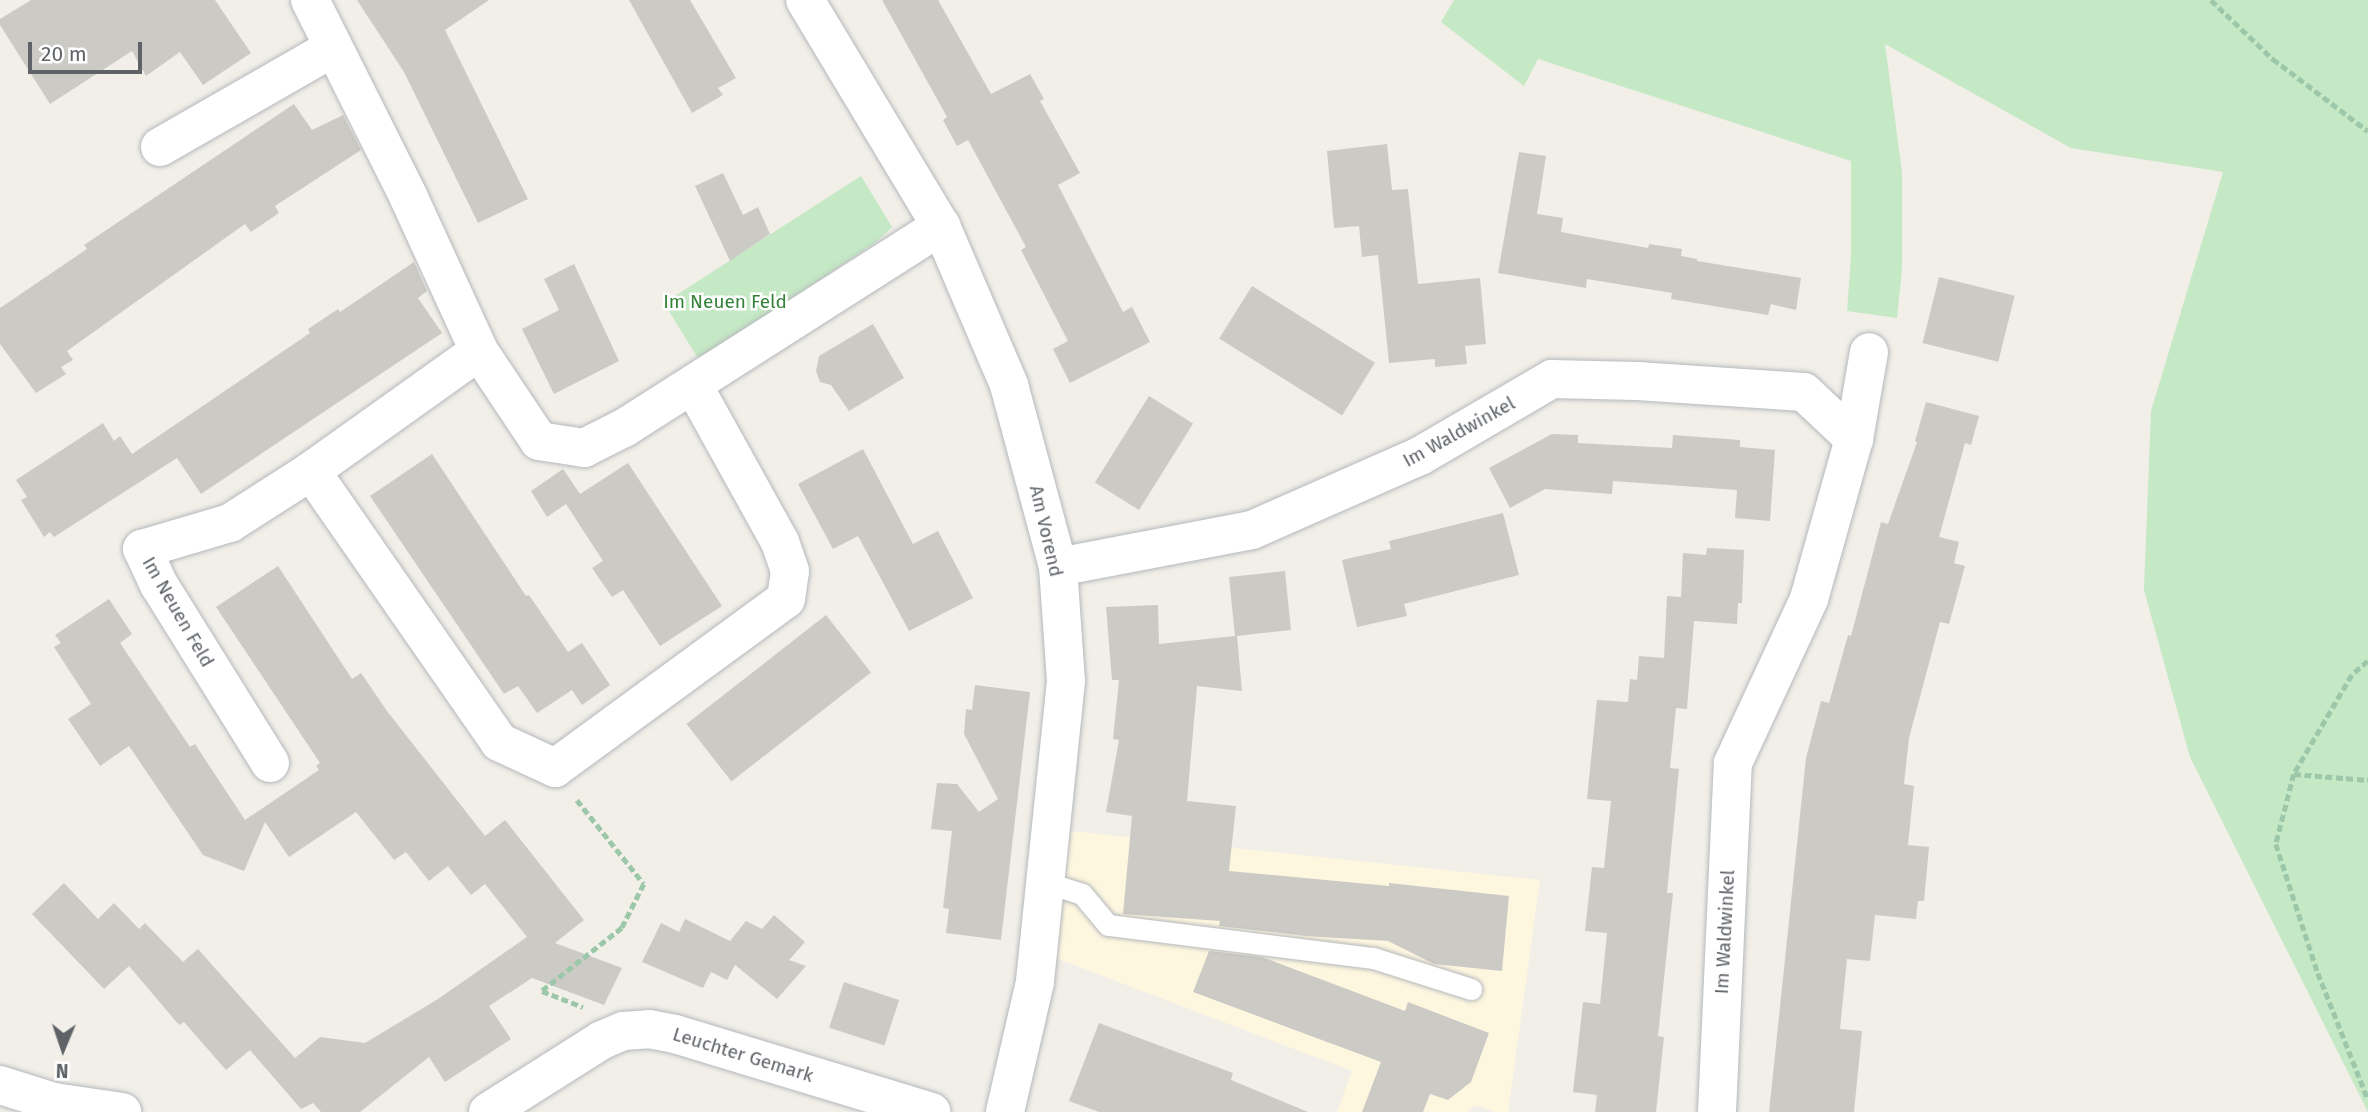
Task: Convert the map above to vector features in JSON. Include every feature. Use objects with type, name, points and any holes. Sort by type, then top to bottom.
[{"type":"street","points":[[310,0],[409,198],[480,351],[539,441],[584,447],[624,428],[941,226]]},
{"type":"street","name":"Am Vorend","points":[[805,0],[941,226],[1009,385],[1058,567],[1066,681],[1035,982],[1005,1112]]},
{"type":"street","points":[[160,147],[333,48]]},
{"type":"street","name":"Im Neuen Feld","points":[[270,763],[159,585],[142,550],[230,523],[311,471],[480,351]]},
{"type":"street","name":"Im Waldwinkel","points":[[1717,1112],[1733,763],[1809,599],[1854,439],[1869,352]]},
{"type":"street","name":"Im Waldwinkel","points":[[1058,567],[1252,530],[1420,456],[1552,379],[1637,381],[1804,392],[1854,439]]},
{"type":"street","points":[[311,471],[499,742],[555,768],[786,599],[790,571],[780,542],[693,385]]},
{"type":"street","name":"Leuchter Gemark","points":[[488,1112],[602,1040],[623,1031],[649,1029],[675,1034],[931,1112]]},
{"type":"street","points":[[0,1085],[54,1101],[122,1112]]},
{"type":"lane","points":[[1045,882],[1083,894],[1108,925],[1373,958],[1471,989]]},
{"type":"path","points":[[2211,0],[2273,59],[2368,131]]},
{"type":"path","points":[[2368,661],[2352,676],[2294,774],[2276,844],[2318,973],[2368,1100]]},
{"type":"path","points":[[555,768],[644,884],[622,929],[542,991],[601,1014],[623,1031]]},
{"type":"path","points":[[2294,774],[2368,780]]},
{"type":"shaded area","points":[[1070,831],[1540,880],[1508,1112],[1495,1112],[1475,1105],[1466,1112],[1337,1112],[1352,1071],[1053,957]]},
{"type":"green space","points":[[1454,0],[2368,0],[2368,1112],[2190,757],[2144,590],[2151,411],[2223,172],[2071,148],[1885,44],[1902,172],[1902,269],[1897,318],[1847,311],[1851,258],[1851,161],[1538,59],[1524,86],[1441,22]]},
{"type":"green space","name":"Im Neuen Feld","points":[[861,176],[892,227],[875,243],[699,360],[664,303]]},
{"type":"building","points":[[31,0],[215,0],[251,53],[203,85],[180,52],[146,76],[132,51],[50,104],[0,25],[0,19]]},
{"type":"building","points":[[357,0],[489,0],[445,30],[528,199],[478,223],[404,72]]},
{"type":"building","points":[[629,0],[690,0],[736,78],[718,88],[723,95],[692,113]]},
{"type":"building","points":[[882,0],[938,0],[991,94],[1030,74],[1044,99],[1040,101],[1080,173],[1058,185],[1123,312],[1132,307],[1150,342],[1070,383],[1053,349],[1068,341],[1021,250],[1026,247],[968,140],[957,146],[943,120],[947,117]]},
{"type":"building","points":[[294,104],[312,130],[343,115],[361,150],[275,206],[279,213],[251,232],[245,224],[67,351],[73,360],[61,367],[66,374],[36,393],[0,344],[0,308],[87,249],[84,245]]},
{"type":"building","points":[[1387,144],[1392,190],[1408,189],[1418,284],[1480,278],[1486,344],[1465,346],[1467,364],[1435,367],[1435,359],[1389,363],[1378,255],[1362,257],[1359,226],[1334,228],[1327,151]]},
{"type":"building","points":[[1519,152],[1546,156],[1537,214],[1563,218],[1561,232],[1648,248],[1649,244],[1682,249],[1681,256],[1697,261],[1801,278],[1796,310],[1771,304],[1768,315],[1671,299],[1672,293],[1587,279],[1586,288],[1498,273]]},
{"type":"building","points":[[723,173],[743,215],[758,207],[770,234],[730,261],[695,186]]},
{"type":"building","points":[[414,262],[427,291],[418,298],[442,333],[201,494],[177,458],[54,537],[50,532],[44,537],[21,500],[27,497],[16,480],[103,423],[114,441],[120,436],[132,454],[310,333],[308,329],[338,309],[340,312]]},
{"type":"building","points":[[574,264],[619,361],[554,394],[522,329],[559,310],[544,279]]},
{"type":"building","points":[[1939,277],[2015,296],[1998,362],[1923,343]]},
{"type":"building","points":[[1252,286],[1375,363],[1342,415],[1219,339]]},
{"type":"building","points":[[873,324],[904,378],[849,411],[831,385],[820,382],[816,371],[819,356]]},
{"type":"building","points":[[1149,396],[1193,424],[1139,510],[1095,483]]},
{"type":"building","points":[[1926,402],[1979,416],[1971,445],[1965,443],[1939,537],[1959,542],[1954,563],[1965,566],[1949,624],[1940,622],[1909,738],[1904,784],[1914,786],[1908,845],[1929,847],[1924,901],[1918,901],[1916,919],[1875,915],[1870,961],[1847,959],[1840,1029],[1862,1031],[1854,1112],[1769,1112],[1806,758],[1821,701],[1829,703],[1848,635],[1851,636],[1881,522],[1888,524],[1917,442],[1915,441]]},
{"type":"building","points":[[1552,434],[1578,435],[1578,443],[1672,448],[1673,435],[1740,440],[1740,447],[1775,450],[1770,521],[1735,518],[1737,490],[1613,481],[1612,494],[1545,489],[1510,508],[1489,468]]},
{"type":"building","points":[[863,449],[913,544],[938,531],[973,598],[909,631],[858,536],[833,549],[798,484]]},
{"type":"building","points":[[432,454],[526,596],[529,595],[568,652],[582,643],[610,685],[582,705],[572,690],[537,713],[518,686],[504,694],[370,496]]},
{"type":"building","points":[[628,463],[722,606],[660,646],[623,590],[612,597],[592,568],[603,561],[566,504],[547,517],[531,491],[563,469],[580,494]]},
{"type":"building","points":[[1503,513],[1519,575],[1404,604],[1407,616],[1357,627],[1342,560],[1391,549],[1389,541]]},
{"type":"building","points":[[1707,548],[1744,550],[1742,603],[1738,603],[1737,624],[1694,621],[1687,709],[1676,708],[1670,768],[1679,769],[1667,893],[1673,893],[1658,1036],[1664,1037],[1656,1112],[1595,1112],[1597,1095],[1573,1092],[1583,1002],[1600,1004],[1607,933],[1585,931],[1592,867],[1604,868],[1611,801],[1587,799],[1597,700],[1628,702],[1630,679],[1637,680],[1639,656],[1664,658],[1667,596],[1681,597],[1683,553],[1706,555]]},
{"type":"building","points":[[278,566],[352,679],[361,673],[387,711],[485,836],[505,820],[584,920],[555,943],[622,968],[604,1005],[532,978],[489,1006],[511,1039],[445,1082],[429,1057],[360,1112],[321,1112],[313,1103],[301,1109],[250,1050],[226,1070],[184,1022],[179,1025],[129,966],[104,989],[32,914],[64,883],[98,919],[114,903],[139,929],[145,923],[183,962],[198,949],[295,1058],[320,1037],[365,1043],[438,999],[527,937],[485,884],[471,895],[448,866],[429,881],[406,852],[394,860],[356,812],[289,857],[265,822],[244,871],[203,855],[129,746],[100,766],[68,719],[91,704],[54,647],[61,643],[55,635],[109,599],[132,634],[120,643],[190,747],[195,744],[245,820],[319,770],[316,766],[320,763],[216,607]]},
{"type":"building","points":[[1285,571],[1291,630],[1237,636],[1242,691],[1197,686],[1187,801],[1236,806],[1229,871],[1389,886],[1389,883],[1509,896],[1502,971],[1434,964],[1388,941],[1306,936],[1219,926],[1220,921],[1123,914],[1132,816],[1106,812],[1119,740],[1113,739],[1119,680],[1112,680],[1106,607],[1158,605],[1159,644],[1235,636],[1229,577]]},
{"type":"building","points":[[826,615],[871,673],[731,781],[687,724]]},
{"type":"building","points":[[975,685],[1030,692],[1001,940],[946,933],[949,909],[943,908],[952,831],[931,829],[937,783],[957,784],[979,812],[998,799],[964,734],[966,709],[972,710]]},
{"type":"building","points":[[774,915],[805,942],[789,960],[806,966],[777,999],[735,965],[727,980],[711,972],[703,988],[642,962],[661,923],[679,932],[685,919],[730,941],[746,921],[762,929]]},
{"type":"building","points":[[1209,951],[1262,957],[1405,1011],[1408,1002],[1489,1033],[1471,1082],[1448,1100],[1430,1094],[1423,1112],[1362,1112],[1381,1062],[1193,992]]},
{"type":"building","points":[[844,982],[899,1000],[884,1046],[829,1028]]},
{"type":"building","points":[[1099,1023],[1233,1073],[1231,1080],[1308,1112],[1099,1112],[1069,1101]]}]
